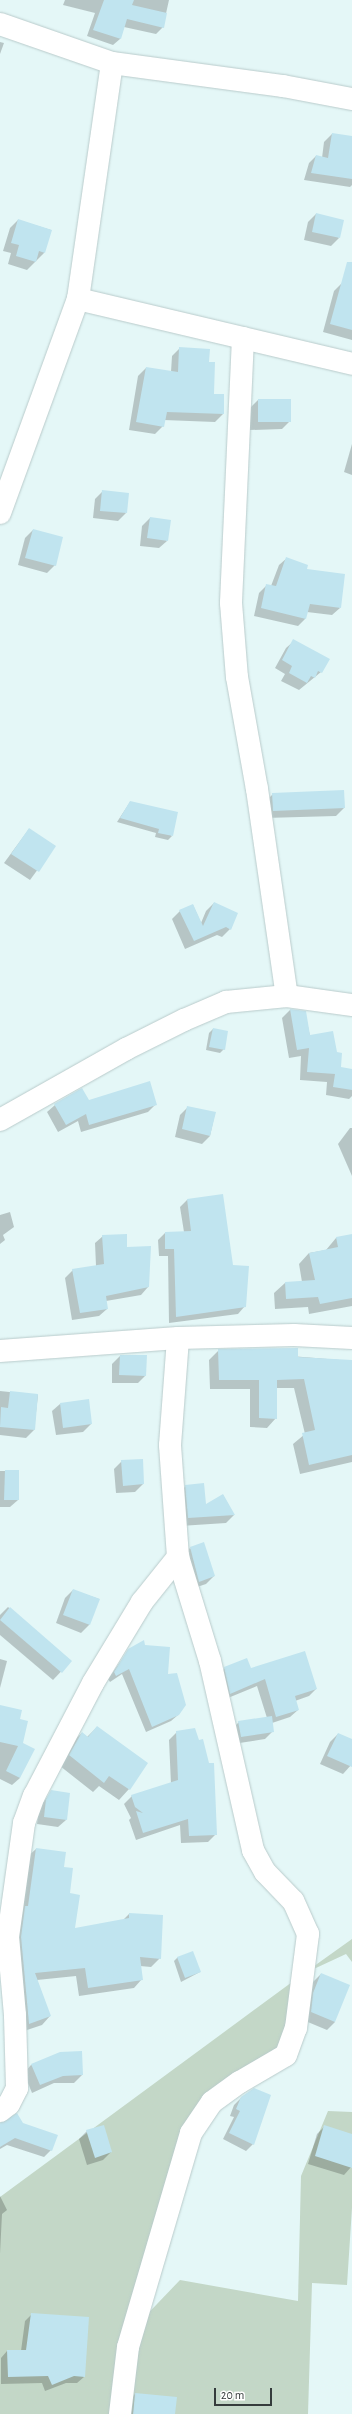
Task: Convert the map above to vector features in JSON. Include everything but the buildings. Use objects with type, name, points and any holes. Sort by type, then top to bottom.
[{"type":"street","points":[[0,24],[112,63],[283,86],[352,99]]},
{"type":"street","points":[[0,514],[78,299],[112,63]]},
{"type":"street","points":[[78,299],[352,364]]},
{"type":"street","points":[[243,338],[231,603],[237,677],[257,789],[287,996]]},
{"type":"street","points":[[0,1120],[184,1020],[226,1002],[287,996],[352,1005]]},
{"type":"street","points":[[0,1350],[178,1338],[294,1335],[352,1338]]},
{"type":"street","points":[[120,2414],[128,2347],[191,2133],[212,2102],[240,2082],[286,2055],[296,2028],[308,1934],[292,1901],[265,1872],[253,1850],[210,1661],[178,1557],[170,1445],[178,1338]]},
{"type":"street","points":[[0,2111],[9,2104],[17,2088],[15,2015],[8,1937],[24,1823],[34,1796],[93,1683],[142,1602],[178,1557]]},
{"type":"green space","points":[[352,1939],[352,1962],[346,1954],[303,1974]]},
{"type":"green space","points":[[303,1974],[286,2055],[212,2102],[134,2328],[180,2280],[298,2301],[301,2176],[328,2111],[352,2112],[352,2208],[347,2285],[312,2283],[308,2414],[0,2414],[0,2197]]}]
